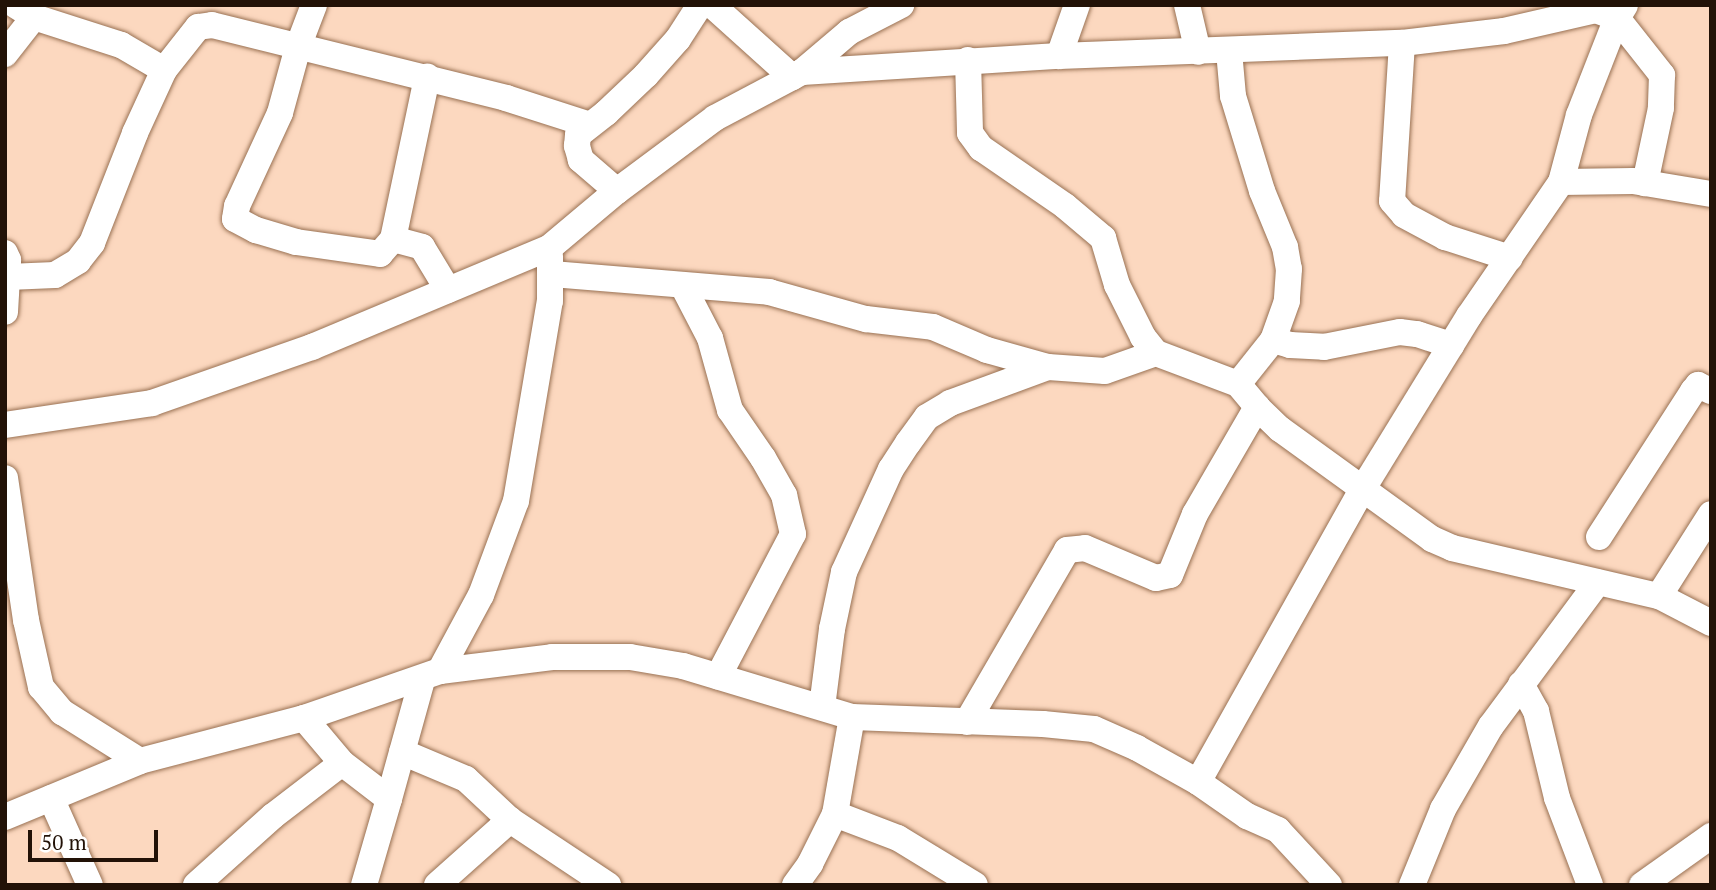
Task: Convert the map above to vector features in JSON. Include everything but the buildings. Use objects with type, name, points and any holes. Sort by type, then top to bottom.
[{"type":"street","points":[[314,5],[298,47],[280,113],[237,206],[235,219],[256,230],[296,242],[380,254],[393,239],[427,77]]},
{"type":"street","points":[[617,191],[581,160],[577,146],[578,135],[646,75],[678,38],[700,5]]},
{"type":"street","points":[[712,5],[797,74],[1059,55],[1402,43],[1504,31],[1607,10]]},
{"type":"street","points":[[364,885],[402,752],[431,675],[481,595],[516,501],[546,328],[551,261],[617,191],[715,118],[797,74],[849,32],[901,5]]},
{"type":"street","points":[[1059,55],[1077,5]]},
{"type":"street","points":[[1187,5],[1198,52]]},
{"type":"street","points":[[1198,782],[1362,490],[1451,345],[1561,182],[1607,10]]},
{"type":"street","points":[[1607,10],[1662,75],[1661,108],[1645,183]]},
{"type":"street","points":[[5,54],[24,11],[121,46],[164,70]]},
{"type":"street","points":[[5,312],[6,265],[55,275],[78,261],[92,243],[164,70],[198,27],[212,25],[427,77],[590,125]]},
{"type":"street","points":[[1402,43],[1392,201],[1404,215],[1445,237],[1510,258]]},
{"type":"street","points":[[1229,51],[1233,96],[1289,269],[1287,301],[1272,340],[1238,384]]},
{"type":"street","points":[[968,60],[970,133],[981,148],[1065,206],[1103,238],[1117,285],[1143,337],[1156,353],[1238,384],[1257,407],[1362,490],[1432,539],[1452,548],[1659,596],[1711,623]]},
{"type":"street","points":[[1561,182],[1645,183],[1711,194]]},
{"type":"street","points":[[393,239],[422,247],[448,290]]},
{"type":"street","points":[[5,425],[152,403],[312,347],[448,290],[551,261],[683,286],[769,292],[866,319],[933,327],[986,350],[1048,368],[1105,371],[1156,353]]},
{"type":"street","points":[[683,286],[710,338],[730,410],[764,458],[784,495],[793,534],[718,677]]},
{"type":"street","points":[[1272,340],[1303,347],[1324,347],[1400,331],[1451,345]]},
{"type":"street","points":[[822,707],[832,629],[844,572],[891,469],[908,443],[927,417],[950,403],[1048,368]]},
{"type":"street","points":[[1598,537],[1692,391],[1698,385],[1711,391]]},
{"type":"street","points":[[967,722],[1067,550],[1085,548],[1156,578],[1170,575],[1195,514],[1257,407]]},
{"type":"street","points":[[5,478],[26,620],[41,687],[62,712],[140,761]]},
{"type":"street","points":[[1659,596],[1711,514]]},
{"type":"street","points":[[1412,885],[1443,809],[1490,726],[1598,582]]},
{"type":"street","points":[[5,817],[140,761],[304,718],[431,675],[552,657],[630,657],[683,666],[852,717],[1094,729],[1137,748],[1198,782],[1247,816],[1278,830],[1329,885]]},
{"type":"street","points":[[1521,684],[1536,711],[1557,798],[1590,885]]},
{"type":"street","points":[[795,885],[810,864],[835,814],[852,717]]},
{"type":"street","points":[[304,718],[342,763],[389,799]]},
{"type":"street","points":[[402,752],[466,779],[510,820],[608,885]]},
{"type":"street","points":[[196,885],[274,816],[342,763]]},
{"type":"street","points":[[51,798],[90,885]]},
{"type":"street","points":[[835,814],[898,838],[975,885]]},
{"type":"street","points":[[437,885],[510,820]]},
{"type":"street","points":[[1649,884],[1711,836]]}]
